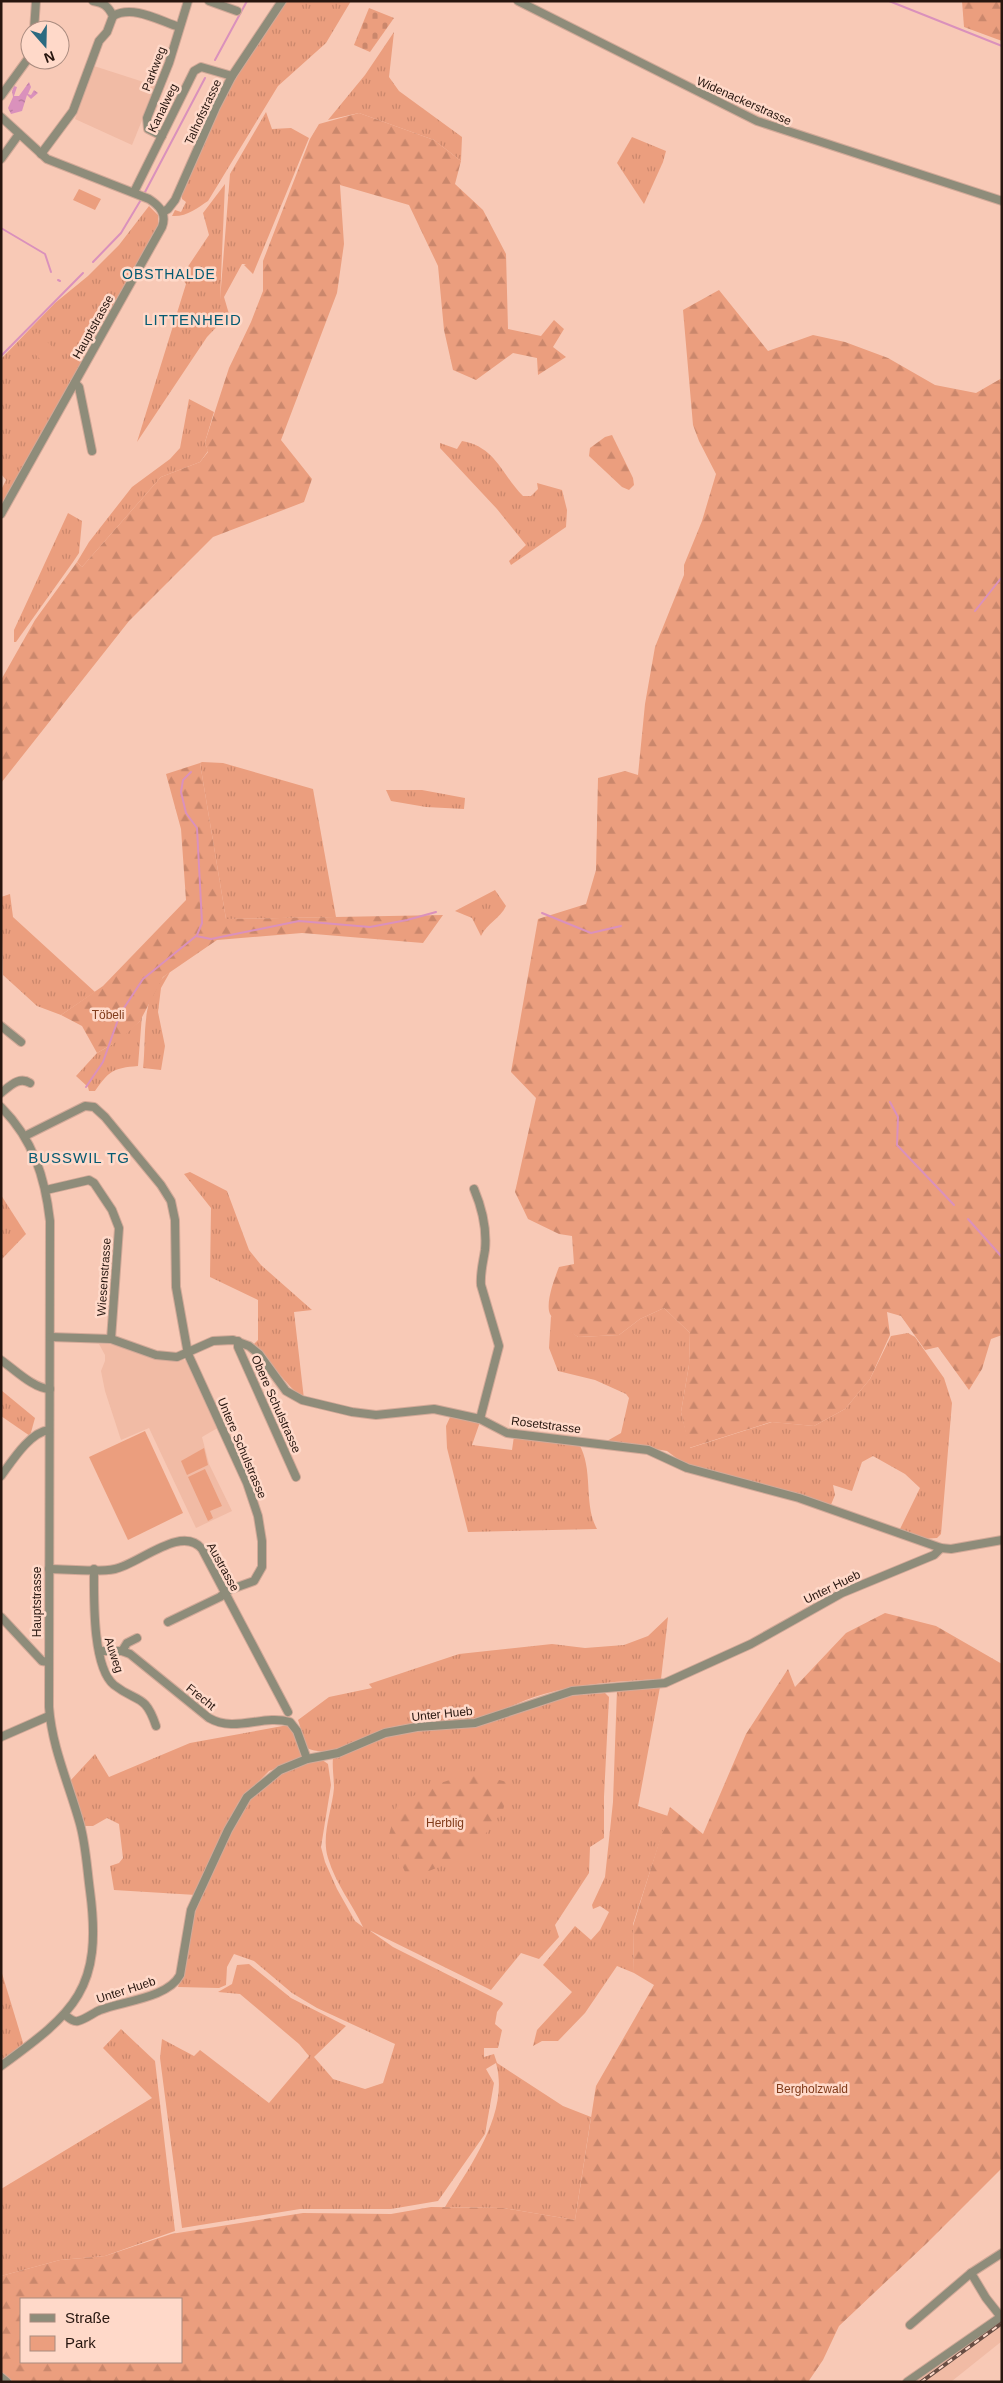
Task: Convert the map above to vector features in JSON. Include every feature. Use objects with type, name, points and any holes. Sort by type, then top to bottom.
[{"type":"street","points":[[35,20],[36,1]]},
{"type":"street","points":[[93,1],[103,3],[108,7],[113,16]]},
{"type":"street","name":"Parkweg","points":[[162,136],[146,126],[147,118],[169,63],[188,1]]},
{"type":"street","points":[[209,1],[237,11]]},
{"type":"street","name":"Talhofstrasse","points":[[163,212],[175,200],[232,76],[282,1]]},
{"type":"street","name":"Widenackerstrasse","points":[[518,1],[757,121],[1002,201]]},
{"type":"street","points":[[40,154],[73,111],[100,41],[107,32],[113,16],[120,12],[134,12],[179,27]]},
{"type":"street","name":"Kanalweg","points":[[136,193],[194,71],[202,67],[232,76]]},
{"type":"street","points":[[1,96],[20,70]]},
{"type":"street","points":[[1,117],[51,162],[150,199],[163,212]]},
{"type":"street","points":[[1,159],[19,134]]},
{"type":"street","name":"Hauptstrasse","points":[[1,514],[162,226],[164,220],[163,212]]},
{"type":"street","points":[[74,383],[79,387],[92,451]]},
{"type":"street","points":[[1,1026],[21,1042]]},
{"type":"street","points":[[1,1093],[16,1082],[22,1080],[30,1083]]},
{"type":"street","points":[[25,1136],[84,1106],[94,1107],[105,1117],[166,1192],[174,1210],[176,1287],[188,1354]]},
{"type":"street","name":"Hauptstrasse","points":[[1,1107],[25,1136],[36,1158],[46,1190],[50,1231],[49,1716],[58,1759],[80,1824],[94,1926],[94,1944],[88,1975],[65,2015],[43,2035],[1,2066]]},
{"type":"street","name":"Wiesenstrasse","points":[[46,1190],[89,1180],[101,1193],[116,1217],[119,1239],[111,1339]]},
{"type":"street","points":[[474,1189],[482,1209],[485,1249],[480,1276],[481,1286],[499,1346],[480,1419]]},
{"type":"street","points":[[50,1337],[111,1339],[156,1354],[177,1357],[188,1354],[214,1341],[225,1339],[238,1341]]},
{"type":"street","name":"Rosetstrasse","points":[[238,1341],[250,1346],[259,1354],[286,1391],[302,1400],[352,1412],[376,1415],[434,1409],[480,1419],[507,1433],[648,1450],[687,1468],[799,1498],[941,1548]]},
{"type":"street","name":"Obere Schulstrasse","points":[[238,1341],[238,1347],[296,1476]]},
{"type":"street","name":"Untere Schulstrasse","points":[[188,1354],[247,1483],[258,1516],[262,1541],[262,1567],[258,1576],[254,1581],[225,1592]]},
{"type":"street","points":[[1,1360],[28,1380],[44,1389],[50,1389]]},
{"type":"street","points":[[1,1476],[28,1443],[39,1433],[50,1430]]},
{"type":"street","name":"Austrasse","points":[[49,1569],[114,1570],[180,1540],[193,1540],[202,1549],[288,1712]]},
{"type":"street","points":[[941,1548],[951,1549],[1002,1540]]},
{"type":"street","name":"Unter Hueb","points":[[65,2015],[73,2021],[80,2020],[99,2010],[153,1994],[176,1983],[182,1966],[191,1910],[239,1808],[267,1778],[292,1764],[338,1752],[385,1733],[475,1723],[572,1691],[665,1682],[751,1644],[842,1593],[934,1555],[941,1548]]},
{"type":"street","name":"Auweg","points":[[94,1569],[94,1625],[99,1651],[109,1679],[115,1686],[148,1707],[156,1726]]},
{"type":"street","points":[[168,1622],[225,1592]]},
{"type":"street","points":[[1,1616],[42,1661],[48,1662]]},
{"type":"street","points":[[99,1651],[122,1650],[127,1643],[137,1638]]},
{"type":"street","name":"Frecht","points":[[122,1650],[136,1658],[215,1722],[232,1725],[274,1720],[290,1722],[297,1731],[308,1759]]},
{"type":"street","points":[[1,1737],[49,1716]]},
{"type":"street","points":[[910,2325],[972,2273],[1002,2253]]},
{"type":"street","points":[[908,2382],[1002,2317],[986,2298],[972,2273]]},
{"type":"street","points":[[1,2377],[7,2382]]},
{"type":"shaded area","points":[[94,66],[156,86],[132,145],[75,119]]},
{"type":"shaded area","points":[[99,1344],[109,1344],[188,1361],[221,1426],[202,1437],[209,1464],[232,1511],[196,1528],[149,1428],[121,1440],[105,1391],[101,1371],[105,1355]]},
{"type":"shaded area","points":[[1002,2318],[1002,2341],[952,2381],[914,2382]]},
{"type":"green space","points":[[286,1],[351,1],[326,43],[278,86],[208,201],[187,214],[172,216],[175,210],[181,212],[186,202],[182,199],[182,191],[228,88]]},
{"type":"green space","points":[[962,1],[1002,1],[1002,41],[964,27]]},
{"type":"green space","points":[[369,8],[394,18],[370,52],[354,45]]},
{"type":"green space","points":[[394,32],[389,77],[399,91],[462,137],[461,161],[434,140],[359,113],[328,120],[365,75]]},
{"type":"green space","points":[[266,112],[272,129],[291,128],[309,138],[253,274],[244,265],[246,264],[242,264],[224,297],[229,314],[207,337],[137,442],[186,284],[181,277],[209,235],[203,213],[225,184],[220,300],[230,174]]},
{"type":"green space","points":[[359,113],[434,140],[461,161],[455,184],[483,210],[506,254],[508,329],[541,336],[554,320],[564,329],[553,347],[566,357],[538,375],[537,358],[513,353],[476,380],[453,370],[444,330],[438,266],[409,205],[340,185],[344,244],[337,293],[281,440],[312,479],[304,502],[213,537],[129,621],[1,783],[1,680],[35,620],[77,562],[82,567],[161,477],[200,462],[208,452],[205,442],[229,368],[251,322],[263,291],[263,261],[310,139],[319,124]]},
{"type":"green space","points":[[632,137],[666,151],[644,204],[617,163]]},
{"type":"green space","points":[[79,189],[101,199],[95,210],[73,200]]},
{"type":"green space","points":[[149,206],[158,215],[158,228],[1,508],[1,490],[6,480],[1,474],[1,359],[55,303],[88,276],[119,245]]},
{"type":"green space","points":[[719,290],[768,351],[813,335],[845,342],[888,358],[935,385],[976,393],[1002,378],[1002,1335],[991,1339],[982,1369],[969,1390],[938,1347],[925,1350],[901,1316],[887,1312],[890,1335],[870,1379],[845,1409],[814,1426],[771,1422],[689,1448],[681,1412],[689,1365],[690,1333],[664,1308],[640,1319],[619,1335],[578,1337],[559,1324],[550,1314],[550,1297],[559,1267],[574,1264],[572,1236],[559,1234],[528,1219],[515,1192],[536,1098],[511,1072],[538,919],[586,904],[596,870],[598,778],[625,771],[638,775],[645,704],[655,647],[684,575],[684,565],[702,521],[716,474],[693,425],[683,310]]},
{"type":"green space","points":[[37,332],[62,356],[49,368],[25,344]]},
{"type":"green space","points":[[189,399],[214,412],[205,442],[208,451],[200,462],[161,477],[82,567],[77,562],[89,542],[132,487],[170,459],[180,448]]},
{"type":"green space","points":[[612,435],[633,478],[634,485],[629,490],[622,487],[589,456],[590,448],[605,437]]},
{"type":"green space","points":[[462,441],[483,449],[490,455],[523,496],[531,496],[538,489],[537,483],[562,490],[567,510],[566,527],[511,565],[509,561],[526,545],[497,509],[440,448],[440,443],[457,449]]},
{"type":"green space","points":[[68,513],[82,521],[79,553],[16,642],[14,642],[14,630]]},
{"type":"green space","points":[[200,763],[223,763],[313,789],[336,917],[226,919]]},
{"type":"green space","name":"Töbeli","points":[[200,763],[226,919],[443,915],[423,943],[302,933],[217,940],[163,977],[140,1021],[121,1039],[97,1053],[82,1026],[61,1015],[103,986],[186,900],[181,829],[166,774]]},
{"type":"green space","points":[[386,790],[422,790],[465,798],[464,809],[426,807],[391,801]]},
{"type":"green space","points":[[495,890],[506,906],[481,936],[472,918],[455,911]]},
{"type":"green space","points":[[10,894],[13,917],[95,992],[61,1015],[37,1006],[3,975],[1,897]]},
{"type":"green space","points":[[170,972],[161,988],[158,1012],[165,1046],[161,1070],[143,1068],[146,1016],[149,1003],[160,981]]},
{"type":"green space","points":[[142,1015],[138,1066],[112,1072],[95,1091],[89,1091],[88,1087],[76,1076],[97,1053],[111,1045],[140,1021]]},
{"type":"green space","points":[[190,1172],[227,1191],[249,1250],[261,1265],[312,1310],[294,1312],[304,1399],[266,1358],[252,1346],[258,1340],[258,1300],[210,1277],[211,1208],[184,1174]]},
{"type":"green space","points":[[1,1195],[26,1234],[1,1260]]},
{"type":"green space","points":[[664,1308],[690,1333],[689,1365],[681,1412],[690,1448],[772,1422],[814,1426],[845,1409],[870,1379],[891,1336],[908,1333],[915,1337],[944,1378],[952,1403],[941,1534],[937,1538],[921,1539],[900,1529],[920,1488],[905,1474],[873,1456],[862,1462],[852,1491],[833,1485],[835,1495],[830,1507],[793,1492],[699,1469],[683,1463],[667,1451],[607,1441],[621,1433],[629,1398],[626,1394],[595,1380],[558,1371],[549,1348],[551,1316],[578,1337],[619,1335],[640,1319]]},
{"type":"green space","points":[[1,1390],[35,1418],[30,1436],[1,1416]]},
{"type":"green space","points":[[451,1415],[480,1422],[472,1445],[512,1450],[514,1436],[579,1444],[584,1454],[590,1509],[597,1529],[468,1532],[447,1448],[446,1426]]},
{"type":"green space","points":[[145,1431],[183,1513],[128,1540],[89,1457]]},
{"type":"green space","points":[[204,1448],[208,1465],[187,1475],[181,1461]]},
{"type":"green space","points":[[205,1469],[222,1506],[210,1511],[213,1518],[208,1521],[188,1477]]},
{"type":"green space","name":"Bergholzwald","points":[[885,1613],[936,1626],[1002,1664],[1002,2168],[927,2243],[839,2326],[823,2360],[808,2382],[1,2382],[1,2276],[60,2260],[105,2256],[171,2234],[303,2213],[391,2214],[431,2207],[503,2208],[575,2220],[596,2086],[654,1985],[634,1973],[633,1926],[670,1807],[703,1834],[746,1734],[788,1669],[795,1687],[846,1633]]},
{"type":"green space","points":[[668,1617],[661,1679],[602,1683],[558,1690],[481,1718],[462,1722],[396,1726],[376,1732],[346,1746],[326,1751],[316,1751],[307,1748],[298,1720],[329,1697],[372,1688],[369,1684],[459,1654],[552,1644],[585,1648],[624,1645],[648,1636]]},
{"type":"green space","points":[[660,1687],[638,1806],[668,1816],[633,1924],[634,1973],[617,1966],[585,2013],[558,2041],[542,2041],[533,2046],[537,2030],[572,1992],[543,1965],[575,1926],[591,1940],[600,1930],[609,1912],[600,1906],[593,1909],[592,1905],[605,1877],[613,1802],[617,1689]]},
{"type":"green space","points":[[605,1693],[609,1697],[604,1838],[590,1847],[589,1873],[555,1925],[559,1937],[539,1959],[521,1953],[491,1990],[369,1930],[393,1947],[502,2002],[503,2004],[497,2012],[495,2024],[502,2030],[498,2048],[484,2048],[484,2057],[494,2054],[497,2063],[563,2106],[591,2117],[575,2220],[503,2208],[445,2207],[476,2157],[493,2120],[499,2082],[496,2063],[486,2069],[494,2083],[485,2134],[438,2201],[391,2209],[300,2209],[182,2228],[160,2058],[162,2039],[194,2056],[200,2050],[269,2103],[309,2056],[299,2044],[240,1994],[218,1992],[232,1984],[237,1965],[249,1964],[291,1998],[346,2026],[314,2057],[333,2079],[365,2089],[383,2083],[395,2044],[317,2008],[292,1993],[254,1961],[234,1954],[227,1967],[226,1985],[219,1988],[178,1987],[186,1964],[188,1936],[196,1907],[244,1804],[260,1787],[298,1763],[321,1759],[328,1764],[331,1785],[321,1847],[325,1862],[337,1889],[355,1921],[363,1927],[335,1877],[326,1850],[326,1832],[334,1788],[333,1758],[385,1736],[412,1731],[466,1727],[567,1696]]},
{"type":"green space","points":[[288,1725],[295,1731],[302,1759],[269,1771],[238,1803],[196,1895],[114,1890],[110,1866],[119,1863],[123,1858],[119,1824],[107,1818],[93,1826],[85,1826],[70,1781],[95,1754],[109,1777],[190,1743]]},
{"type":"green space","name":"Herblig","points":[[472,1773],[511,1783],[503,1810],[470,1855],[408,1879],[389,1835],[397,1805],[434,1785]]},
{"type":"green space","points":[[1,1970],[24,2046],[1,2063]]},
{"type":"green space","points":[[121,2029],[155,2061],[175,2231],[105,2256],[60,2260],[1,2276],[1,2189],[152,2098],[103,2048]]},
{"type":"water","points":[[29,82],[31,87],[28,94],[31,95],[34,90],[38,93],[31,99],[27,95],[22,111],[11,114],[8,108],[13,97],[12,91],[14,86],[17,87],[14,96],[19,96]]},
{"type":"waterway","points":[[215,60],[247,1]]},
{"type":"waterway","points":[[889,1],[1002,46]]},
{"type":"waterway","points":[[144,194],[205,78]]},
{"type":"waterway","points":[[93,262],[121,233],[142,198]]},
{"type":"waterway","points":[[1,228],[45,254],[51,272]]},
{"type":"waterway","points":[[1,356],[83,273]]},
{"type":"waterway","points":[[975,611],[1002,577]]},
{"type":"waterway","points":[[191,772],[183,780],[181,792],[186,813],[197,828],[202,923],[197,935]]},
{"type":"waterway","points":[[86,1087],[103,1062],[120,1014],[143,979],[196,936],[211,939],[299,921],[370,927],[436,912]]},
{"type":"waterway","points":[[542,913],[591,933],[621,926]]},
{"type":"waterway","points":[[890,1102],[898,1117],[897,1145],[954,1205]]},
{"type":"waterway","points":[[968,1219],[1002,1257]]},
{"type":"railway","points":[[921,2382],[1002,2323]]},
{"type":"district","name":"OBSTHALDE","points":[[169,274]]},
{"type":"district","name":"LITTENHEID","points":[[193,319]]},
{"type":"district","name":"BUSSWIL TG","points":[[79,1157]]}]
